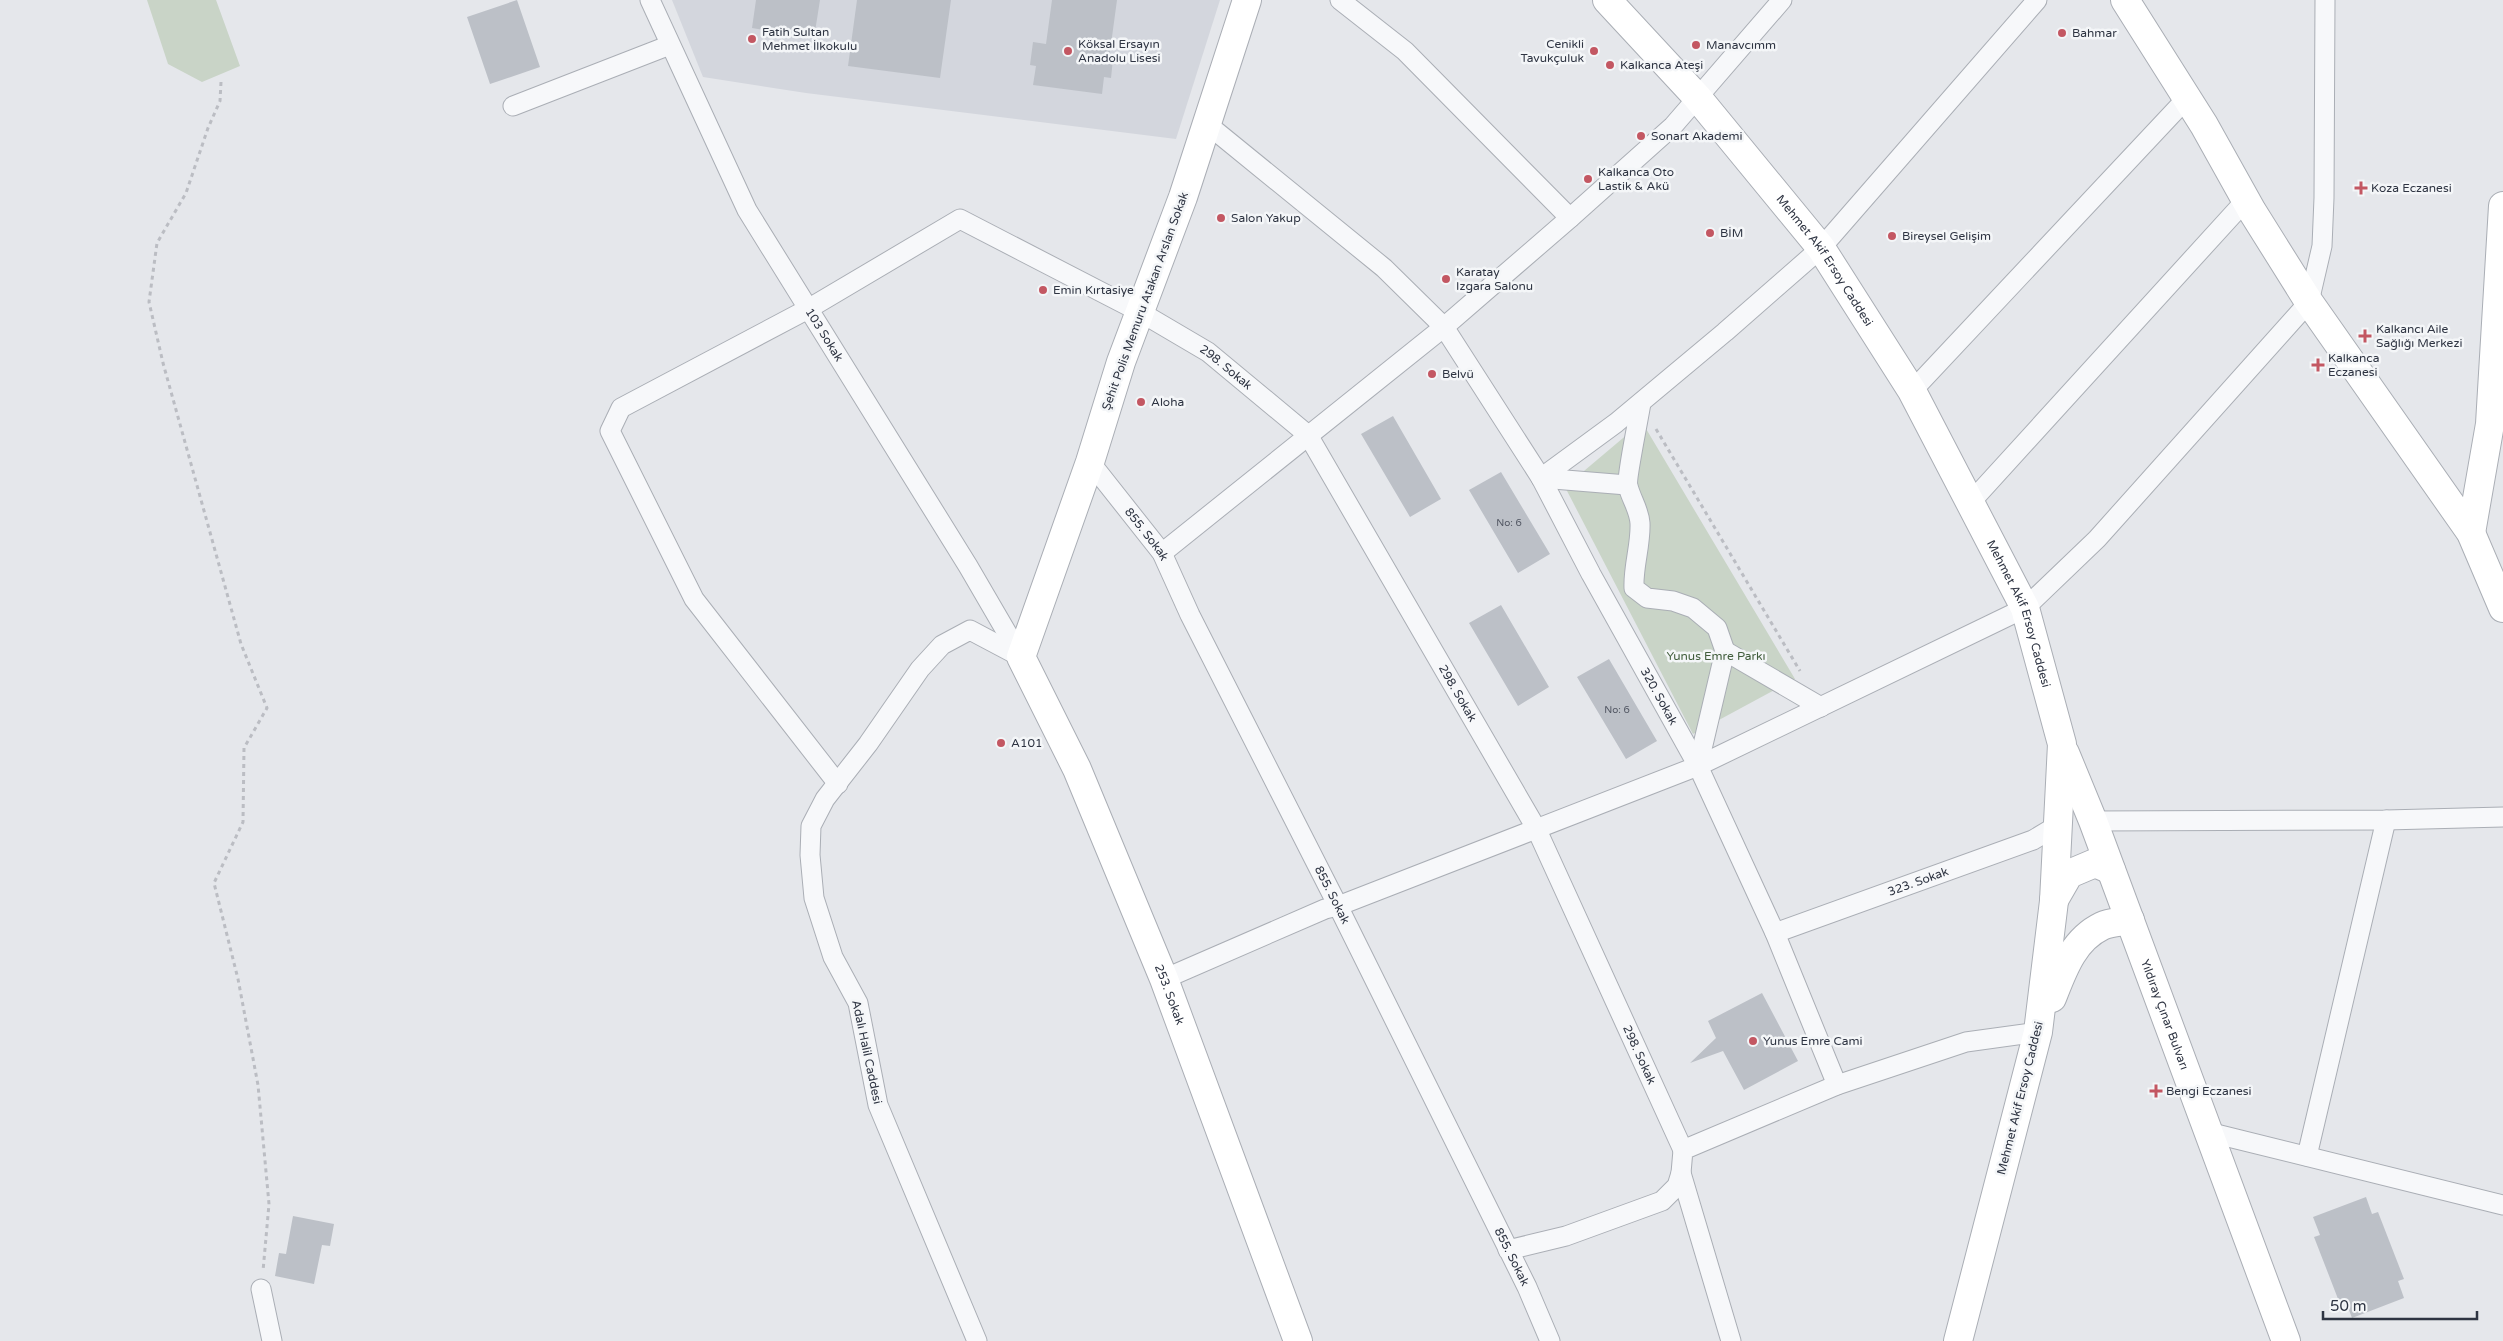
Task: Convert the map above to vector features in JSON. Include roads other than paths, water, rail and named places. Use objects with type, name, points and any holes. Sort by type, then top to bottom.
[{"type":"street","name":"103 Sokak","points":[[650,0],[747,210],[968,566],[1021,657]]},
{"type":"street","name":"Şehit Polis Memuru Atakan Arslan Sokak","points":[[1021,657],[1090,462],[1121,362],[1183,197],[1247,0]]},
{"type":"street","points":[[1340,0],[1405,51],[1570,218]]},
{"type":"street","name":"Mehmet Akif Ersoy Caddesi","points":[[1606,0],[1697,97],[1821,248],[1912,391],[2025,608],[2062,744],[2054,901],[2038,1032],[1958,1341]]},
{"type":"street","points":[[1162,553],[1444,327],[1570,218],[1673,126],[1782,0]]},
{"type":"street","points":[[1541,478],[1641,403],[1821,248],[2037,0]]},
{"type":"street","points":[[1164,979],[1325,909],[1338,906],[1698,766],[2025,608],[2097,539],[2309,302],[2322,246],[2325,0]]},
{"type":"street","points":[[2129,2],[2246,200],[2309,302],[2471,533],[2503,608]]},
{"type":"street","points":[[513,106],[670,44]]},
{"type":"street","points":[[1912,391],[2187,98]]},
{"type":"street","name":"320. Sokak","points":[[1207,124],[1384,268],[1444,327],[1541,478],[1606,601],[1698,766],[1775,933],[1837,1085]]},
{"type":"street","points":[[1970,503],[2246,200]]},
{"type":"street","points":[[2471,533],[2490,424],[2503,206]]},
{"type":"street","name":"298. Sokak","points":[[808,308],[960,220],[1140,312],[1208,352],[1308,435],[1536,828],[1683,1150]]},
{"type":"street","points":[[808,308],[621,408],[610,431],[694,599],[838,784]]},
{"type":"street","points":[[1634,588],[1640,547],[1640,521],[1636,503],[1627,485],[1641,403]]},
{"type":"street","name":"855. Sokak","points":[[1090,462],[1162,553],[1190,615],[1338,906],[1508,1250],[1550,1341]]},
{"type":"street","points":[[1541,478],[1627,485]]},
{"type":"street","points":[[1606,601],[1634,588]]},
{"type":"street","points":[[1634,588],[1647,598],[1673,601],[1693,608],[1718,628],[1725,651],[1698,766]]},
{"type":"street","name":"Adalı Halil Caddesi","points":[[978,1341],[878,1106],[858,1003],[833,957],[814,898],[810,855],[811,826],[825,799],[838,784],[920,669],[942,645],[970,630],[1021,657]]},
{"type":"street","points":[[1725,651],[1820,706]]},
{"type":"street","name":"253. Sokak","points":[[1021,657],[1077,769],[1164,979],[1298,1341]]},
{"type":"street","name":"Yıldıray Çınar Bulvarı","points":[[2062,744],[2093,821],[2286,1341]]},
{"type":"street","points":[[2093,821],[2503,818]]},
{"type":"street","points":[[2307,1156],[2386,820]]},
{"type":"street","name":"323. Sokak","points":[[1775,933],[2033,840],[2058,825]]},
{"type":"street","points":[[2054,901],[2069,874],[2095,863],[2111,870]]},
{"type":"street","points":[[1731,1341],[1682,1174],[1683,1150],[1837,1085],[1966,1042],[2038,1032],[2064,965],[2080,940],[2103,925],[2130,920]]},
{"type":"street","points":[[2208,1132],[2503,1204]]},
{"type":"street","points":[[1508,1250],[1566,1236],[1662,1201],[1677,1186],[1682,1174]]},
{"type":"street","points":[[261,1289],[272,1341]]},
{"type":"place","name":"Bahmar","points":[[2062,33]]},
{"type":"place","name":"Fatih Sultan Mehmet İlkokulu","points":[[752,39]]},
{"type":"place","name":"Manavcımm","points":[[1696,45]]},
{"type":"place","name":"Köksal Ersayın Anadolu Lisesi","points":[[1068,51]]},
{"type":"place","name":"Cenikli Tavukçuluk","points":[[1594,51]]},
{"type":"place","name":"Kalkanca Ateşi","points":[[1610,65]]},
{"type":"place","name":"Sonart Akademi","points":[[1641,136]]},
{"type":"place","name":"Kalkanca Oto Lastik & Akü","points":[[1588,179]]},
{"type":"place","name":"Koza Eczanesi","points":[[2361,188]]},
{"type":"place","name":"Salon Yakup","points":[[1221,218]]},
{"type":"place","name":"BİM","points":[[1710,233]]},
{"type":"place","name":"Bireysel Gelişim","points":[[1892,236]]},
{"type":"place","name":"Karatay Izgara Salonu","points":[[1446,279]]},
{"type":"place","name":"Emin Kırtasiye","points":[[1043,290]]},
{"type":"place","name":"Kalkancı Aile Sağlığı Merkezi","points":[[2365,336]]},
{"type":"place","name":"Kalkanca Eczanesi","points":[[2318,365]]},
{"type":"place","name":"Belvü","points":[[1432,374]]},
{"type":"place","name":"Aloha","points":[[1141,402]]},
{"type":"place","name":"A101","points":[[1001,743]]},
{"type":"place","name":"Yunus Emre Cami","points":[[1753,1041]]},
{"type":"place","name":"Bengi Eczanesi","points":[[2156,1091]]},
{"type":"park label","name":"Yunus Emre Parkı","points":[[1716,656]]}]
